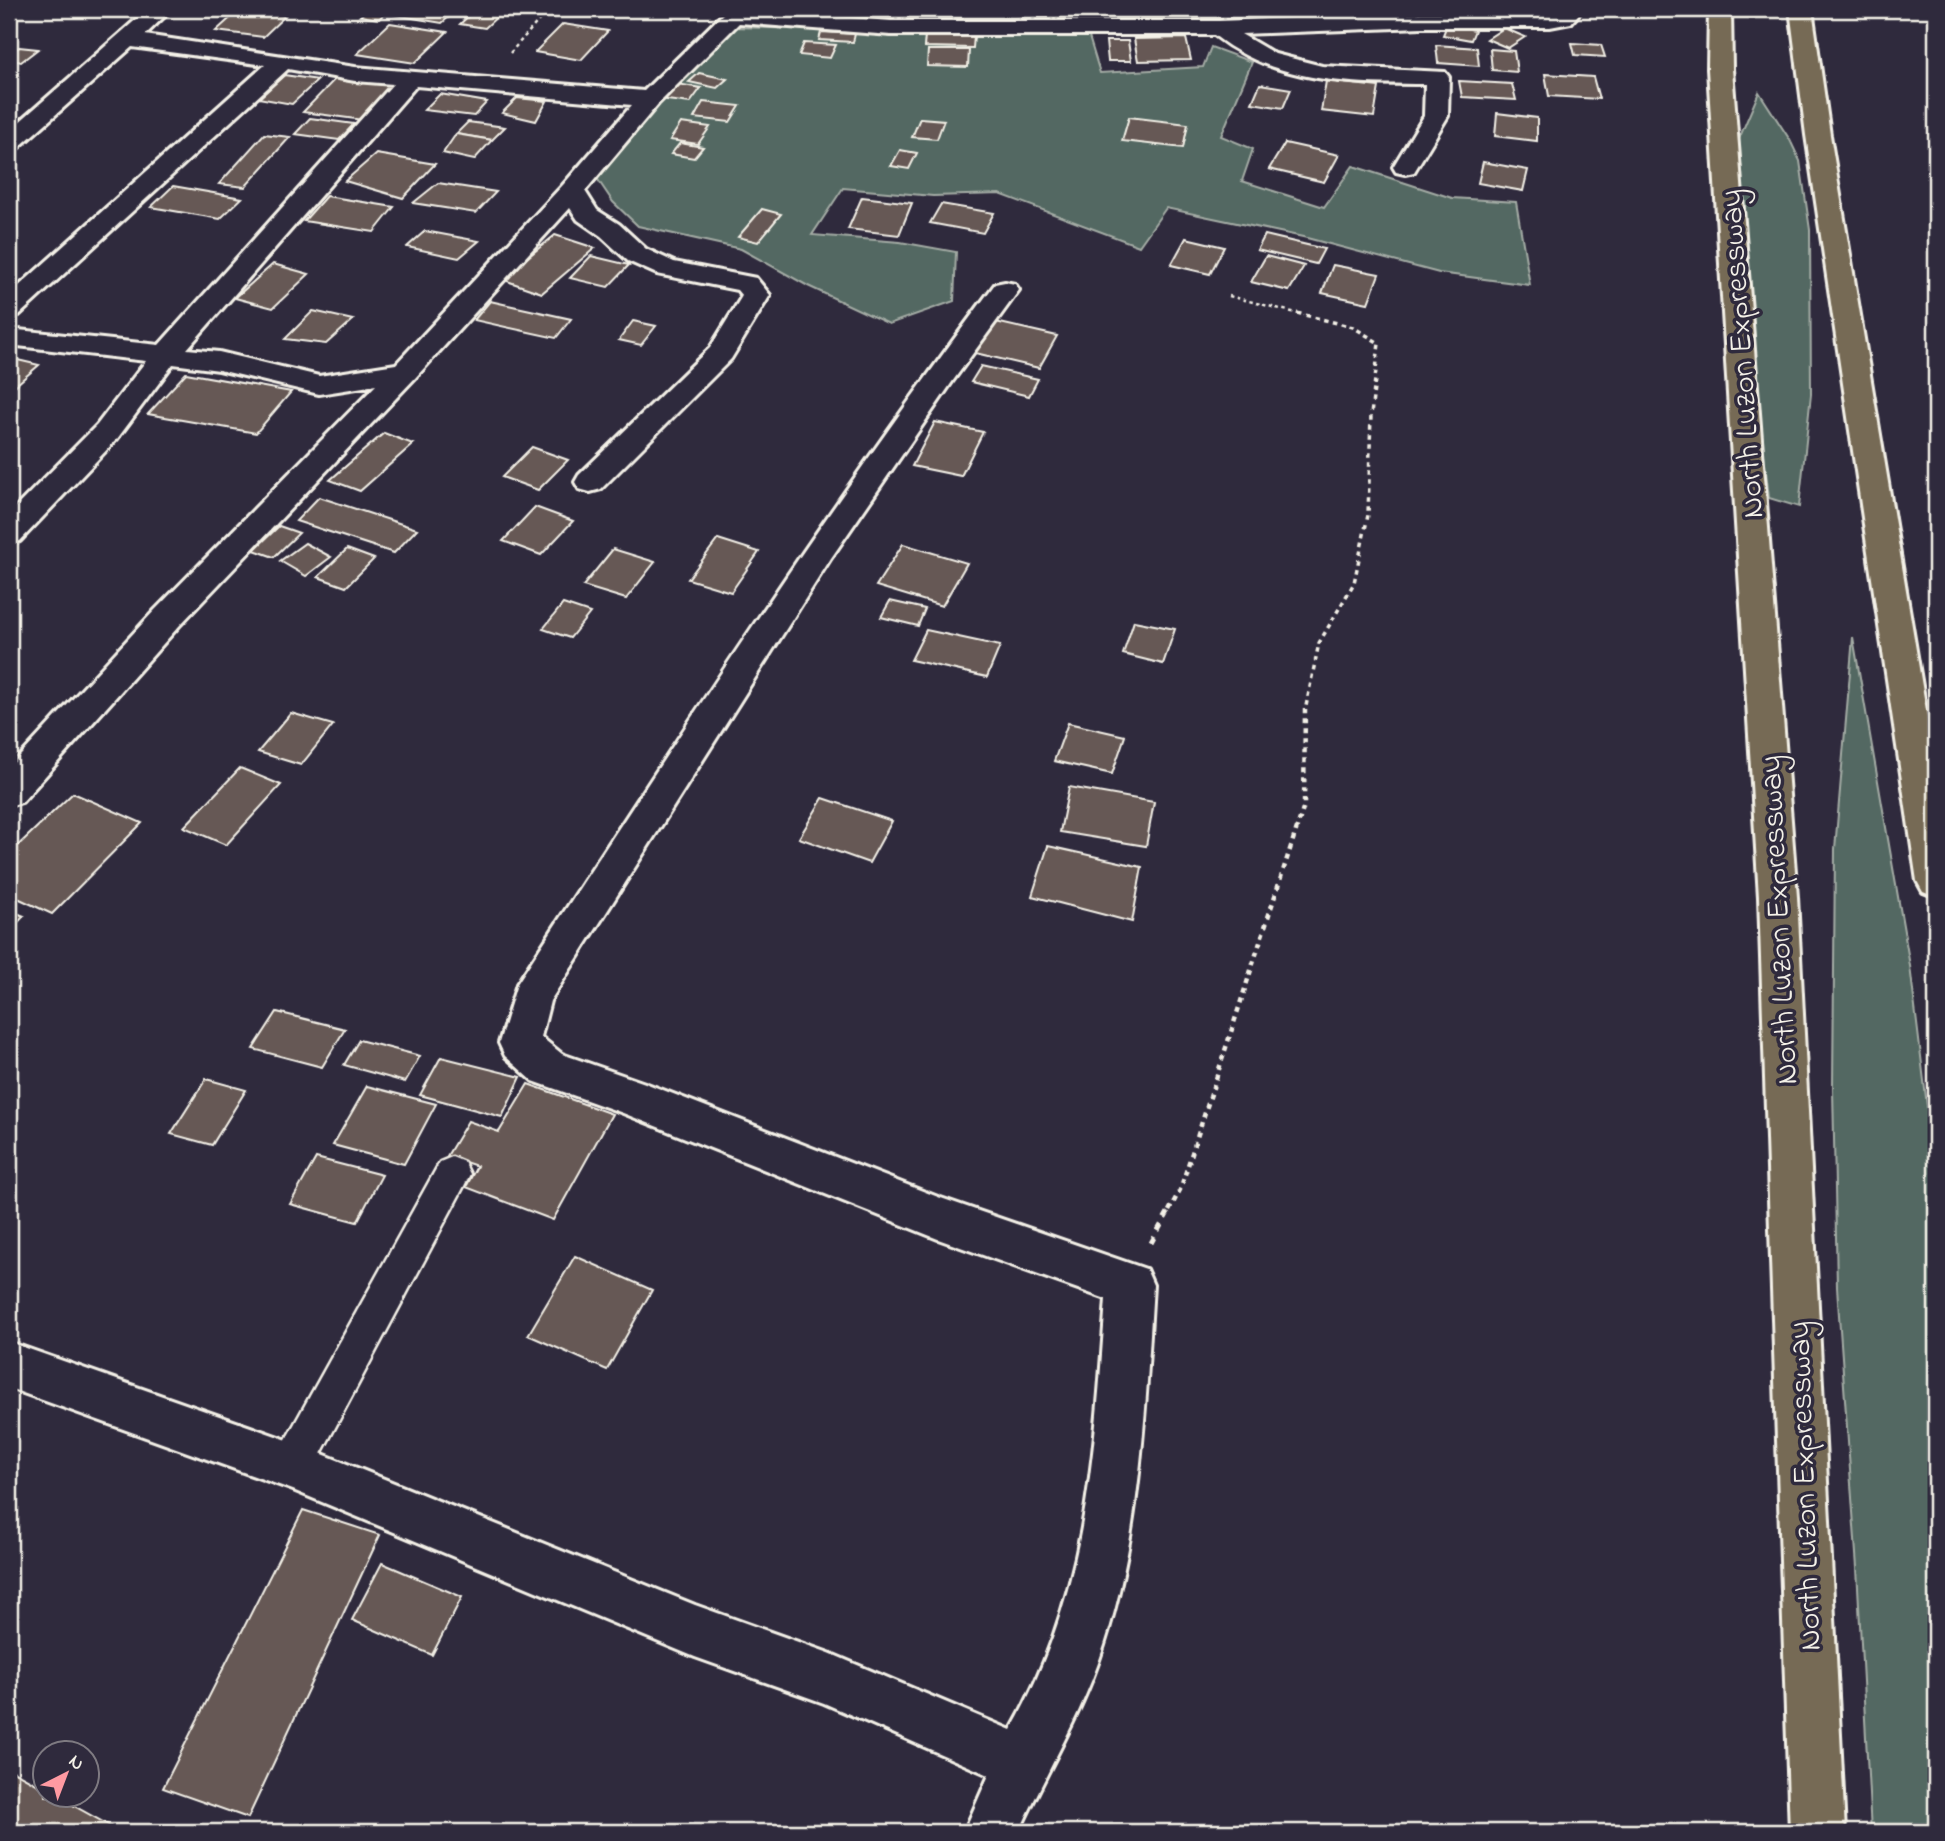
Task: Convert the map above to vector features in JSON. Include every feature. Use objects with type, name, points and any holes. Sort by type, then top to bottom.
[{"type":"highway","name":"North Luzon Expressway","points":[[1720,9],[1720,69],[1778,897],[1818,1832]]},
{"type":"highway","points":[[1801,9],[1936,881]]},
{"type":"street","points":[[9,143],[161,9]]},
{"type":"street","points":[[891,28],[903,9]]},
{"type":"street","points":[[9,792],[167,618],[405,372],[572,190],[650,99],[737,13],[891,28],[1236,21],[1331,26],[1422,15],[1550,20],[1563,18],[1572,9]]},
{"type":"street","points":[[1405,167],[1436,116],[1432,58],[1422,15]]},
{"type":"street","points":[[1236,21],[1248,51],[1283,65],[1328,74],[1432,58]]},
{"type":"street","points":[[126,39],[355,74],[650,99]]},
{"type":"street","points":[[9,309],[283,61]]},
{"type":"street","points":[[9,533],[107,432],[164,357],[410,79]]},
{"type":"street","points":[[572,190],[587,215],[610,230],[637,255],[666,268],[746,284],[756,295],[720,353],[590,482]]},
{"type":"street","points":[[991,1832],[1023,1762],[1046,1721],[1072,1661],[1098,1574],[1119,1448],[1129,1285],[938,1218],[630,1096],[548,1068],[519,1043],[531,996],[818,555],[941,374],[1005,290]]},
{"type":"street","points":[[9,337],[164,357],[219,361],[318,385],[405,372]]},
{"type":"street","points":[[318,385],[345,433]]},
{"type":"street","points":[[9,1365],[293,1466],[695,1631],[829,1679],[1023,1762]]},
{"type":"lane","points":[[293,1466],[452,1174]]},
{"type":"path","points":[[483,85],[549,9]]},
{"type":"path","points":[[1129,1285],[1180,1189],[1304,806],[1305,701],[1319,643],[1353,583],[1368,515],[1371,415],[1379,343],[1353,327],[1229,296]]},
{"type":"green space","points":[[732,27],[1089,37],[1100,73],[1203,67],[1211,47],[1252,62],[1221,136],[1253,149],[1242,181],[1324,207],[1353,166],[1452,198],[1516,202],[1530,285],[1439,273],[1303,237],[1166,208],[1139,246],[1000,194],[933,196],[843,188],[812,235],[900,242],[956,252],[954,301],[889,324],[808,286],[741,249],[638,226],[613,202],[590,168]]},
{"type":"green space","points":[[1759,92],[1790,140],[1800,161],[1810,230],[1811,394],[1799,507],[1769,498],[1732,176],[1733,153]]},
{"type":"green space","points":[[1853,637],[1910,966],[1936,1180],[1936,1832],[1871,1832],[1857,1568],[1837,1287],[1833,1088],[1835,849]]},
{"type":"building","points":[[368,9],[389,9],[379,19],[360,16]]},
{"type":"building","points":[[402,9],[458,9],[442,23],[395,15]]},
{"type":"building","points":[[961,9],[960,14],[920,11]]},
{"type":"building","points":[[1007,9],[1034,9],[1030,16],[1005,13]]},
{"type":"building","points":[[1353,9],[1387,9],[1387,16],[1352,12]]},
{"type":"building","points":[[239,10],[285,16],[263,37],[216,31]]},
{"type":"building","points":[[474,11],[499,15],[485,28],[460,24]]},
{"type":"building","points":[[390,23],[447,32],[415,63],[357,54]]},
{"type":"building","points":[[563,24],[608,31],[581,60],[535,52]]},
{"type":"building","points":[[1447,25],[1475,30],[1471,40],[1443,35]]},
{"type":"building","points":[[1504,28],[1525,37],[1508,48],[1487,39]]},
{"type":"building","points":[[821,32],[855,34],[853,42],[819,40]]},
{"type":"building","points":[[925,35],[974,36],[973,48],[924,47]]},
{"type":"building","points":[[1186,38],[1191,60],[1138,61],[1134,39]]},
{"type":"building","points":[[1106,41],[1128,41],[1131,61],[1108,61]]},
{"type":"building","points":[[804,43],[836,45],[830,58],[799,55]]},
{"type":"building","points":[[1572,43],[1601,45],[1605,57],[1575,55]]},
{"type":"building","points":[[1436,45],[1477,48],[1479,66],[1438,63]]},
{"type":"building","points":[[19,47],[38,49],[21,62],[9,59],[9,55]]},
{"type":"building","points":[[1490,49],[1514,51],[1517,72],[1492,70]]},
{"type":"building","points":[[928,50],[969,50],[968,67],[927,66]]},
{"type":"building","points":[[699,73],[727,79],[717,88],[689,82]]},
{"type":"building","points":[[1545,74],[1593,77],[1599,99],[1549,96]]},
{"type":"building","points":[[284,75],[318,80],[292,104],[258,98]]},
{"type":"building","points":[[336,78],[395,86],[363,120],[303,112]]},
{"type":"building","points":[[1326,81],[1379,87],[1374,117],[1321,111]]},
{"type":"building","points":[[1459,81],[1512,84],[1516,100],[1462,97]]},
{"type":"building","points":[[671,83],[701,88],[690,103],[659,99]]},
{"type":"building","points":[[1260,84],[1291,89],[1283,108],[1252,103]]},
{"type":"building","points":[[440,94],[487,102],[474,116],[424,110]]},
{"type":"building","points":[[517,98],[547,101],[536,121],[502,113]]},
{"type":"building","points":[[703,102],[740,106],[730,122],[694,118]]},
{"type":"building","points":[[1497,113],[1537,118],[1537,141],[1495,136]]},
{"type":"building","points":[[1129,117],[1188,124],[1183,148],[1122,141]]},
{"type":"building","points":[[310,118],[354,124],[339,140],[295,134]]},
{"type":"building","points":[[920,118],[944,120],[937,139],[912,137]]},
{"type":"building","points":[[468,122],[505,127],[492,140],[456,134]]},
{"type":"building","points":[[681,123],[710,127],[698,144],[670,140]]},
{"type":"building","points":[[264,134],[290,137],[245,187],[219,184]]},
{"type":"building","points":[[456,134],[492,140],[474,160],[443,153]]},
{"type":"building","points":[[680,143],[703,147],[694,158],[671,154]]},
{"type":"building","points":[[1285,143],[1339,155],[1324,182],[1269,169]]},
{"type":"building","points":[[900,150],[917,153],[909,169],[891,166]]},
{"type":"building","points":[[376,154],[435,164],[403,198],[345,181]]},
{"type":"building","points":[[1483,162],[1528,170],[1523,191],[1478,183]]},
{"type":"building","points":[[438,183],[496,192],[476,213],[413,203]]},
{"type":"building","points":[[173,186],[242,198],[220,219],[151,207]]},
{"type":"building","points":[[326,196],[394,207],[374,232],[304,221]]},
{"type":"building","points":[[862,197],[912,203],[899,235],[848,229]]},
{"type":"building","points":[[941,204],[994,213],[983,233],[930,223]]},
{"type":"building","points":[[762,209],[781,214],[758,242],[738,237]]},
{"type":"building","points":[[425,231],[479,241],[459,258],[407,247]]},
{"type":"building","points":[[555,235],[595,248],[542,293],[501,279]]},
{"type":"building","points":[[1265,235],[1324,249],[1316,264],[1257,250]]},
{"type":"building","points":[[1186,238],[1224,247],[1210,274],[1171,265]]},
{"type":"building","points":[[591,256],[629,265],[608,287],[570,278]]},
{"type":"building","points":[[1266,256],[1304,266],[1289,291],[1251,282]]},
{"type":"building","points":[[273,264],[309,274],[273,308],[235,298]]},
{"type":"building","points":[[1333,265],[1379,274],[1368,303],[1322,293]]},
{"type":"building","points":[[490,301],[571,319],[556,338],[474,320]]},
{"type":"building","points":[[313,311],[353,320],[326,344],[285,339]]},
{"type":"building","points":[[987,320],[1057,336],[1039,368],[967,351]]},
{"type":"building","points":[[633,321],[656,326],[641,345],[619,340]]},
{"type":"building","points":[[9,358],[39,365],[9,391]]},
{"type":"building","points":[[981,366],[1038,379],[1029,396],[971,382]]},
{"type":"building","points":[[186,373],[291,392],[256,433],[148,414]]},
{"type":"building","points":[[935,422],[983,432],[961,476],[912,466]]},
{"type":"building","points":[[384,433],[413,444],[360,491],[330,480]]},
{"type":"building","points":[[532,447],[568,460],[538,490],[502,477]]},
{"type":"building","points":[[319,497],[417,529],[394,553],[296,521]]},
{"type":"building","points":[[535,507],[573,521],[541,555],[503,541]]},
{"type":"building","points":[[279,526],[299,533],[274,557],[254,550]]},
{"type":"building","points":[[718,539],[759,552],[731,592],[688,579]]},
{"type":"building","points":[[305,543],[331,557],[306,576],[280,561]]},
{"type":"building","points":[[903,544],[967,563],[942,606],[876,586]]},
{"type":"building","points":[[347,549],[374,559],[346,587],[318,577]]},
{"type":"building","points":[[613,549],[655,562],[626,599],[583,586]]},
{"type":"building","points":[[890,601],[925,609],[918,626],[881,617]]},
{"type":"building","points":[[563,604],[590,613],[570,638],[543,629]]},
{"type":"building","points":[[1134,621],[1175,629],[1163,664],[1123,654]]},
{"type":"building","points":[[926,630],[1000,646],[987,677],[911,660]]},
{"type":"building","points":[[291,713],[333,725],[301,765],[258,752]]},
{"type":"building","points":[[1068,723],[1125,736],[1112,774],[1054,761]]},
{"type":"building","points":[[240,768],[281,785],[226,845],[184,827]]},
{"type":"building","points":[[1069,787],[1154,802],[1146,846],[1060,832]]},
{"type":"building","points":[[73,793],[142,823],[52,914],[9,894],[9,854]]},
{"type":"building","points":[[823,798],[892,821],[869,863],[799,838]]},
{"type":"building","points":[[1048,846],[1142,867],[1132,922],[1032,896]]},
{"type":"building","points":[[9,910],[24,916],[9,932]]},
{"type":"building","points":[[277,1012],[345,1029],[322,1067],[253,1049]]},
{"type":"building","points":[[359,1040],[420,1056],[405,1082],[344,1065]]},
{"type":"building","points":[[441,1057],[521,1077],[502,1117],[420,1095]]},
{"type":"building","points":[[206,1079],[246,1090],[212,1145],[171,1134]]},
{"type":"building","points":[[528,1084],[612,1114],[553,1220],[466,1187],[477,1166],[447,1156],[468,1121],[499,1132]]},
{"type":"building","points":[[367,1086],[436,1104],[404,1164],[333,1145]]},
{"type":"building","points":[[316,1158],[382,1175],[357,1222],[290,1204]]},
{"type":"building","points":[[575,1256],[652,1290],[607,1370],[528,1335]]},
{"type":"building","points":[[303,1510],[380,1535],[248,1818],[163,1788]]},
{"type":"building","points":[[382,1563],[462,1597],[432,1655],[352,1620]]},
{"type":"building","points":[[9,1769],[32,1781],[32,1810],[81,1810],[121,1832],[9,1832]]}]
